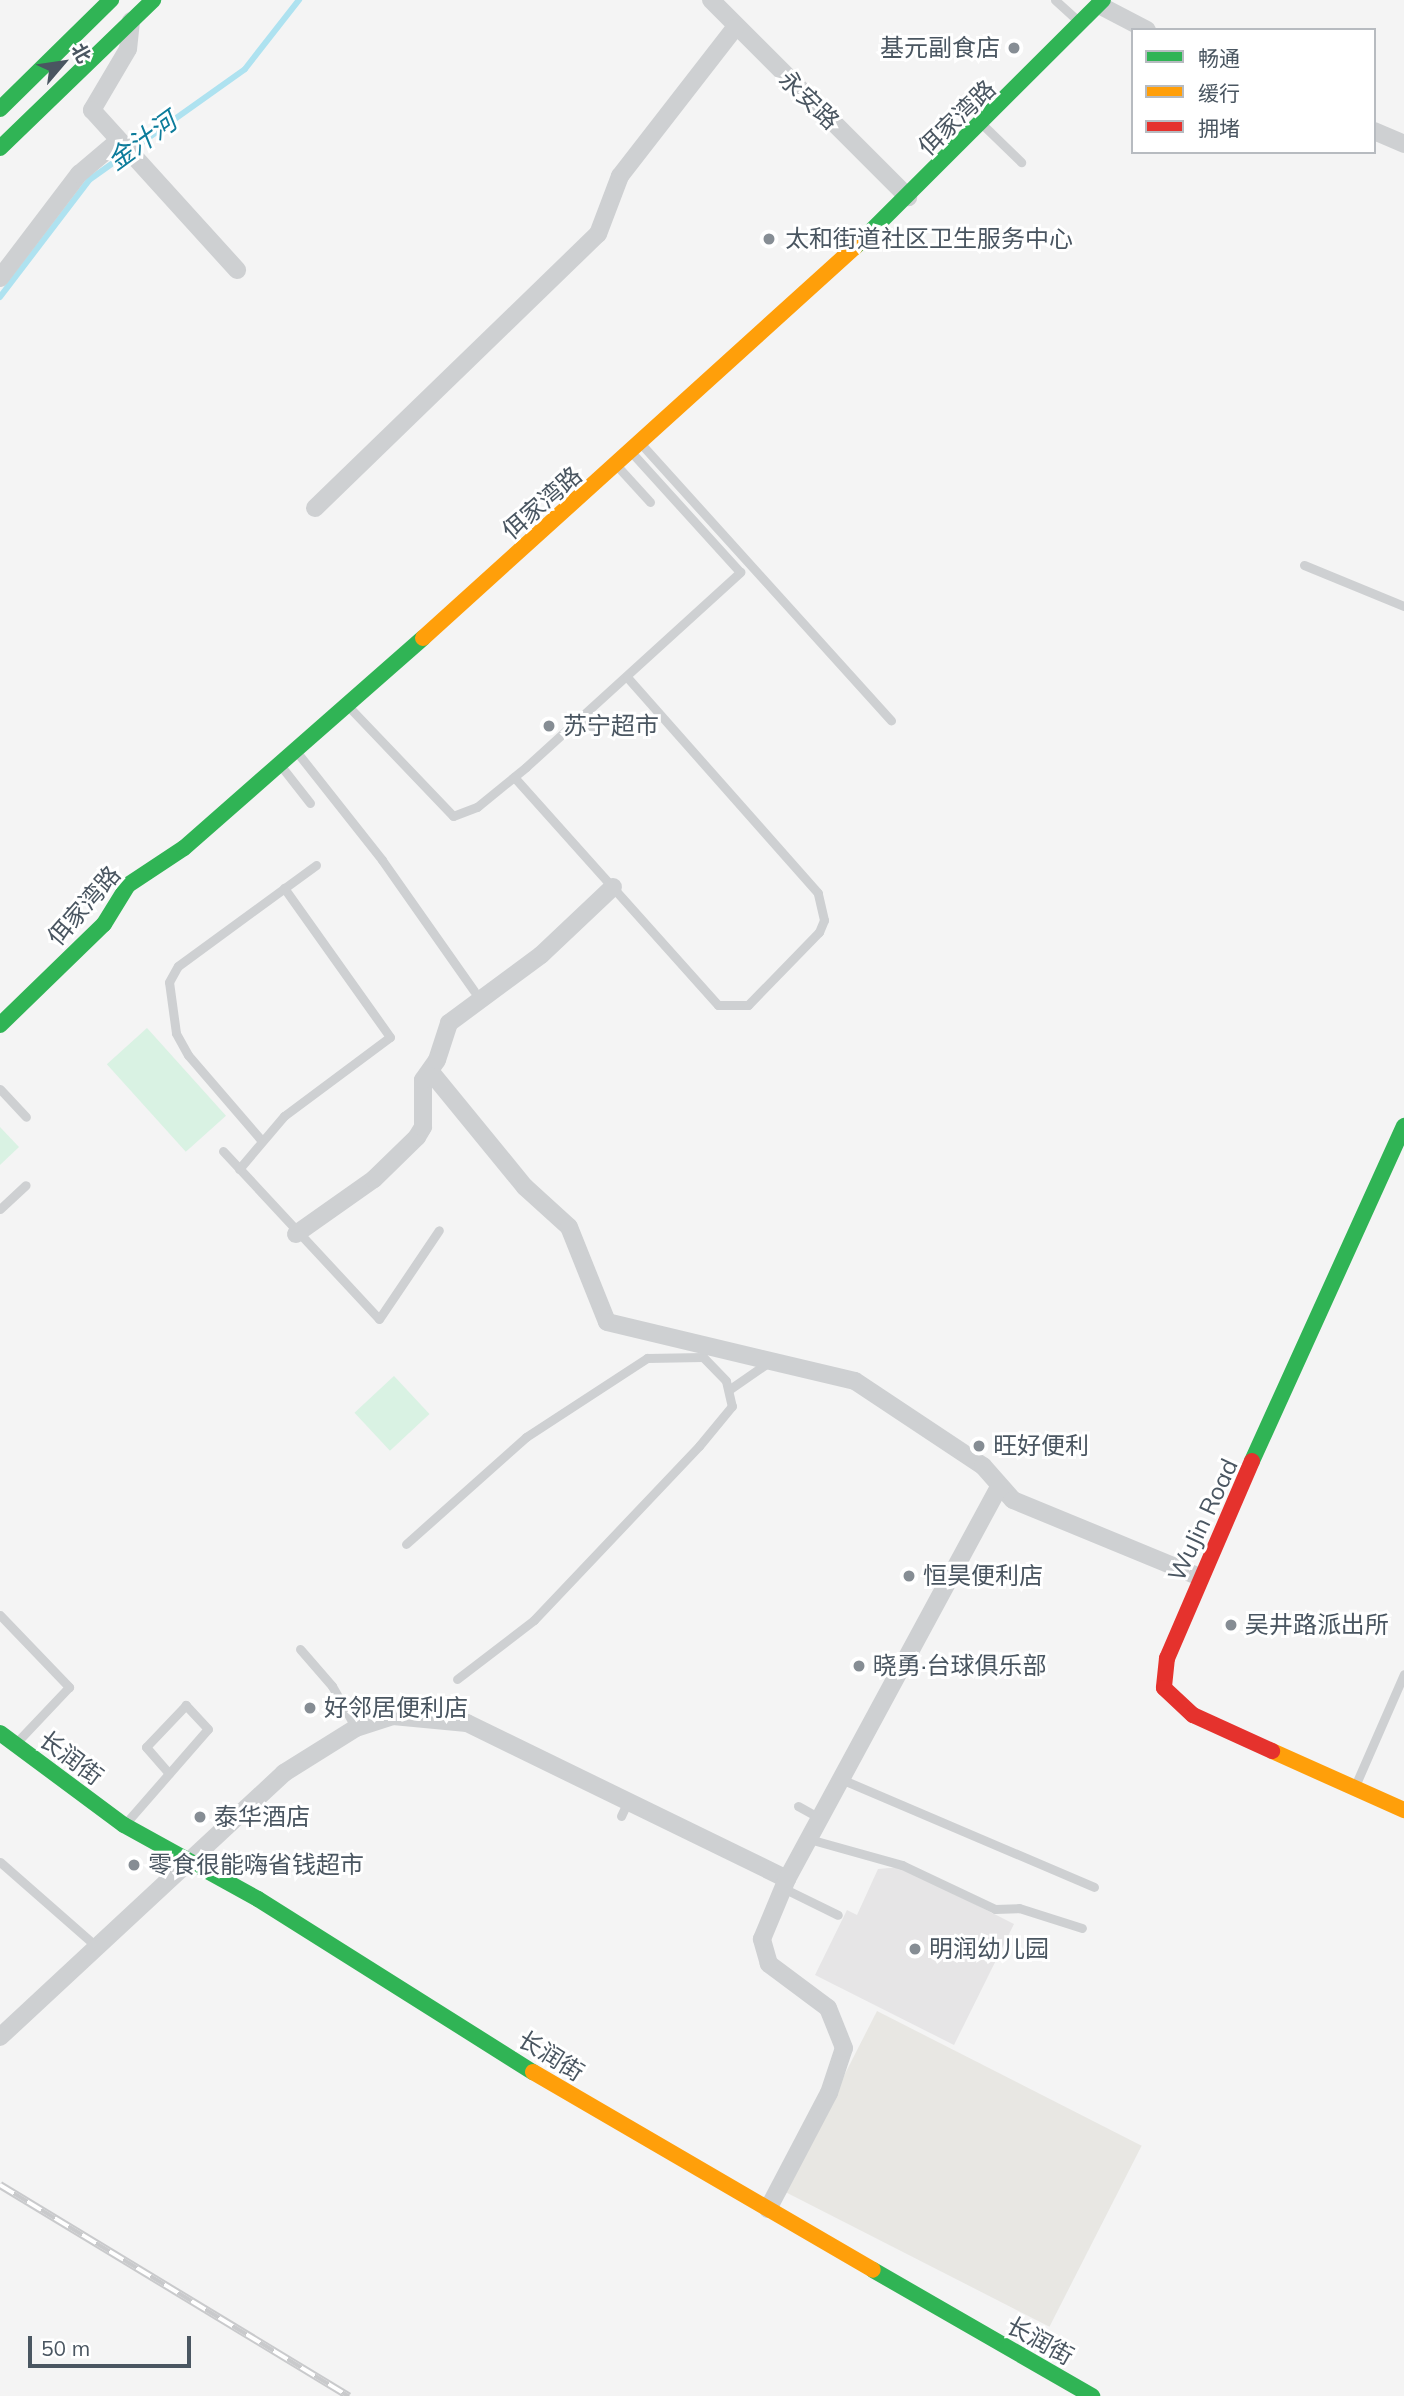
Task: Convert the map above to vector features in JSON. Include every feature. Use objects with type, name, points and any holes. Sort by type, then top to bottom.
[{"type":"street","points":[[0,109],[111,0]]},
{"type":"street","points":[[0,148],[153,0]]},
{"type":"street","name":"永安路","points":[[711,0],[736,28],[908,197]]},
{"type":"street","points":[[1101,3],[1144,28]]},
{"type":"street","name":"佴家湾路","points":[[0,1025],[104,924],[128,885],[184,848],[618,467],[908,197],[1101,3]]},
{"type":"street","points":[[131,21],[128,49],[92,110],[237,270]]},
{"type":"street","points":[[315,508],[598,234],[620,176],[736,28]]},
{"type":"street","points":[[1376,132],[1404,144]]},
{"type":"street","points":[[0,278],[79,174],[118,141]]},
{"type":"street","points":[[296,1234],[374,1179],[417,1137],[423,1127],[423,1080],[458,1013],[541,955],[613,887]]},
{"type":"street","points":[[430,1071],[525,1186],[569,1227],[607,1322],[855,1381],[983,1466],[1013,1500],[1200,1577]]},
{"type":"street","name":"WuJin Road","points":[[1404,1126],[1200,1577],[1167,1658],[1164,1688],[1173,1702],[1404,1810]]},
{"type":"street","points":[[768,2208],[837,2076],[844,2048],[828,2008],[762,1953],[785,1883],[999,1487]]},
{"type":"street","points":[[0,2038],[284,1773],[356,1728],[393,1716],[445,1716],[630,1798],[785,1883]]},
{"type":"street","name":"长润街","points":[[0,1733],[124,1825],[768,2208],[1092,2396]]},
{"type":"lane","points":[[1055,0],[1082,24]]},
{"type":"lane","points":[[982,125],[1021,162]]},
{"type":"lane","points":[[346,705],[443,812],[466,814],[514,777],[740,572],[637,449]]},
{"type":"lane","points":[[637,449],[891,720]]},
{"type":"lane","points":[[618,467],[650,502]]},
{"type":"lane","points":[[1304,565],[1404,606]]},
{"type":"lane","points":[[514,777],[727,1009],[748,1005],[819,932],[824,920],[807,876],[627,677]]},
{"type":"lane","points":[[583,716],[593,728]]},
{"type":"lane","points":[[295,750],[382,860],[474,991]]},
{"type":"lane","points":[[280,764],[310,803]]},
{"type":"lane","points":[[262,1141],[188,1055],[176,1033],[169,982],[178,966],[316,864]]},
{"type":"lane","points":[[239,1169],[262,1141],[390,1037],[284,888]]},
{"type":"lane","points":[[0,1089],[26,1117]]},
{"type":"lane","points":[[223,1151],[296,1234],[379,1319],[439,1230]]},
{"type":"lane","points":[[0,1209],[26,1185]]},
{"type":"lane","points":[[406,1544],[526,1437],[647,1358],[703,1357],[715,1363],[730,1389],[728,1412],[645,1505],[534,1620],[457,1679]]},
{"type":"lane","points":[[730,1389],[771,1361]]},
{"type":"lane","points":[[0,1615],[69,1687],[15,1744]]},
{"type":"lane","points":[[300,1649],[332,1686],[356,1728]]},
{"type":"lane","points":[[1354,1788],[1404,1674]]},
{"type":"lane","points":[[124,1825],[208,1729],[186,1705],[146,1746],[169,1773]]},
{"type":"lane","points":[[841,1779],[1094,1887]]},
{"type":"lane","points":[[621,1816],[630,1798]]},
{"type":"lane","points":[[797,1806],[820,1818]]},
{"type":"lane","points":[[808,1839],[902,1865],[995,1909],[1020,1908],[1082,1928]]},
{"type":"lane","points":[[0,1862],[96,1946]]},
{"type":"lane","points":[[785,1883],[838,1915]]},
{"type":"shaded area","name":"明润幼儿园","points":[[901,1867],[1014,1924],[954,2045],[815,1975],[847,1910],[857,1915],[878,1869]]},
{"type":"shaded area","points":[[877,2011],[1142,2146],[1049,2327],[785,2192]]},
{"type":"green space","points":[[147,1028],[226,1116],[186,1152],[107,1064]]},
{"type":"green space","points":[[0,1127],[19,1147],[0,1165]]},
{"type":"green space","points":[[394,1376],[429,1414],[390,1451],[355,1413]]},
{"type":"waterway","name":"金汁河","points":[[0,297],[89,180],[245,69],[299,0]]},
{"type":"railway","points":[[0,2185],[349,2396]]},
{"type":"traffic: fast","points":[[0,109],[111,0]]},
{"type":"traffic: fast","points":[[0,148],[153,0]]},
{"type":"traffic: fast","points":[[855,247],[1103,0]]},
{"type":"traffic: fast","points":[[0,1025],[104,924],[128,885],[184,848],[423,638]]},
{"type":"traffic: fast","points":[[1252,1461],[1404,1126]]},
{"type":"traffic: fast","points":[[0,1733],[124,1825],[258,1899],[533,2072]]},
{"type":"traffic: fast","points":[[873,2270],[1092,2396]]},
{"type":"traffic: slow","points":[[423,638],[855,247]]},
{"type":"traffic: slow","points":[[1272,1751],[1404,1810]]},
{"type":"traffic: slow","points":[[533,2072],[873,2270]]},
{"type":"traffic: jam","points":[[1252,1461],[1167,1658],[1164,1688],[1193,1715],[1272,1751]]},
{"type":"place","name":"基元副食店","points":[[1014,48]]},
{"type":"place","name":"太和街道社区卫生服务中心","points":[[769,239]]},
{"type":"place","name":"苏宁超市","points":[[549,726]]},
{"type":"place","name":"旺好便利","points":[[979,1446]]},
{"type":"place","name":"恒昊便利店","points":[[909,1576]]},
{"type":"place","name":"吴井路派出所","points":[[1231,1625]]},
{"type":"place","name":"晓勇·台球俱乐部","points":[[859,1666]]},
{"type":"place","name":"好邻居便利店","points":[[310,1708]]},
{"type":"place","name":"泰华酒店","points":[[200,1817]]},
{"type":"place","name":"零食很能嗨省钱超市","points":[[134,1865]]},
{"type":"place","name":"明润幼儿园","points":[[915,1949]]}]
